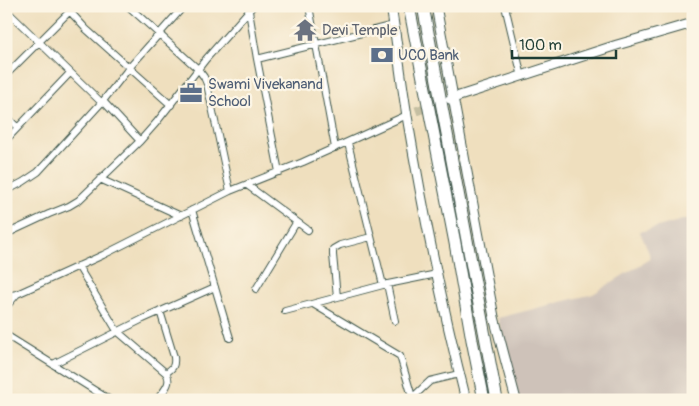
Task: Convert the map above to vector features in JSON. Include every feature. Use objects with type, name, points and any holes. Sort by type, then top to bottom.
[{"type":"highway","points":[[409,6],[484,400]]},
{"type":"highway","points":[[423,6],[497,400]]},
{"type":"street","points":[[128,6],[198,69],[204,77],[230,191]]},
{"type":"street","points":[[6,191],[38,172],[102,102],[129,68],[184,6]]},
{"type":"street","points":[[309,6],[335,148]]},
{"type":"street","points":[[391,6],[407,115],[437,274],[466,400]]},
{"type":"street","points":[[436,6],[494,317],[516,400]]},
{"type":"street","points":[[505,6],[522,77]]},
{"type":"street","points":[[690,6],[693,16]]},
{"type":"street","points":[[251,8],[257,59],[279,172]]},
{"type":"street","points":[[6,234],[70,206],[79,200],[140,141],[171,105],[213,50],[251,8]]},
{"type":"street","points":[[6,75],[68,9],[86,29],[171,105]]},
{"type":"street","points":[[8,10],[38,42],[102,102],[140,141]]},
{"type":"street","points":[[452,99],[617,45],[693,23]]},
{"type":"street","points":[[257,59],[394,25]]},
{"type":"street","points":[[6,140],[70,72]]},
{"type":"street","points":[[6,296],[17,294],[78,266],[230,191],[348,143],[416,111]]},
{"type":"street","points":[[6,116],[17,127]]},
{"type":"street","points":[[348,143],[371,237],[395,321]]},
{"type":"street","points":[[100,179],[181,216]]},
{"type":"street","points":[[247,185],[308,230]]},
{"type":"street","points":[[192,210],[230,338]]},
{"type":"street","points":[[256,289],[296,223]]},
{"type":"street","points":[[337,297],[333,249],[340,245],[371,237]]},
{"type":"street","points":[[78,266],[116,331],[169,377],[168,384],[157,400]]},
{"type":"street","points":[[285,311],[385,284],[437,274]]},
{"type":"street","points":[[53,364],[116,331],[215,288]]},
{"type":"street","points":[[6,307],[17,294]]},
{"type":"street","points":[[313,304],[400,356],[411,399],[430,381],[459,374]]},
{"type":"street","points":[[160,311],[174,357],[173,368],[166,373]]},
{"type":"street","points":[[6,335],[107,399]]},
{"type":"shaded area","points":[[693,217],[693,400],[518,400],[498,318],[593,294],[651,258],[640,232]]},
{"type":"tunnel","points":[[416,111],[447,100]]},
{"type":"place","name":"Devi Temple","points":[[305,30]]},
{"type":"place","name":"UCO Bank","points":[[382,55]]},
{"type":"place","name":"Swami Vivekanand School","points":[[191,93]]}]
